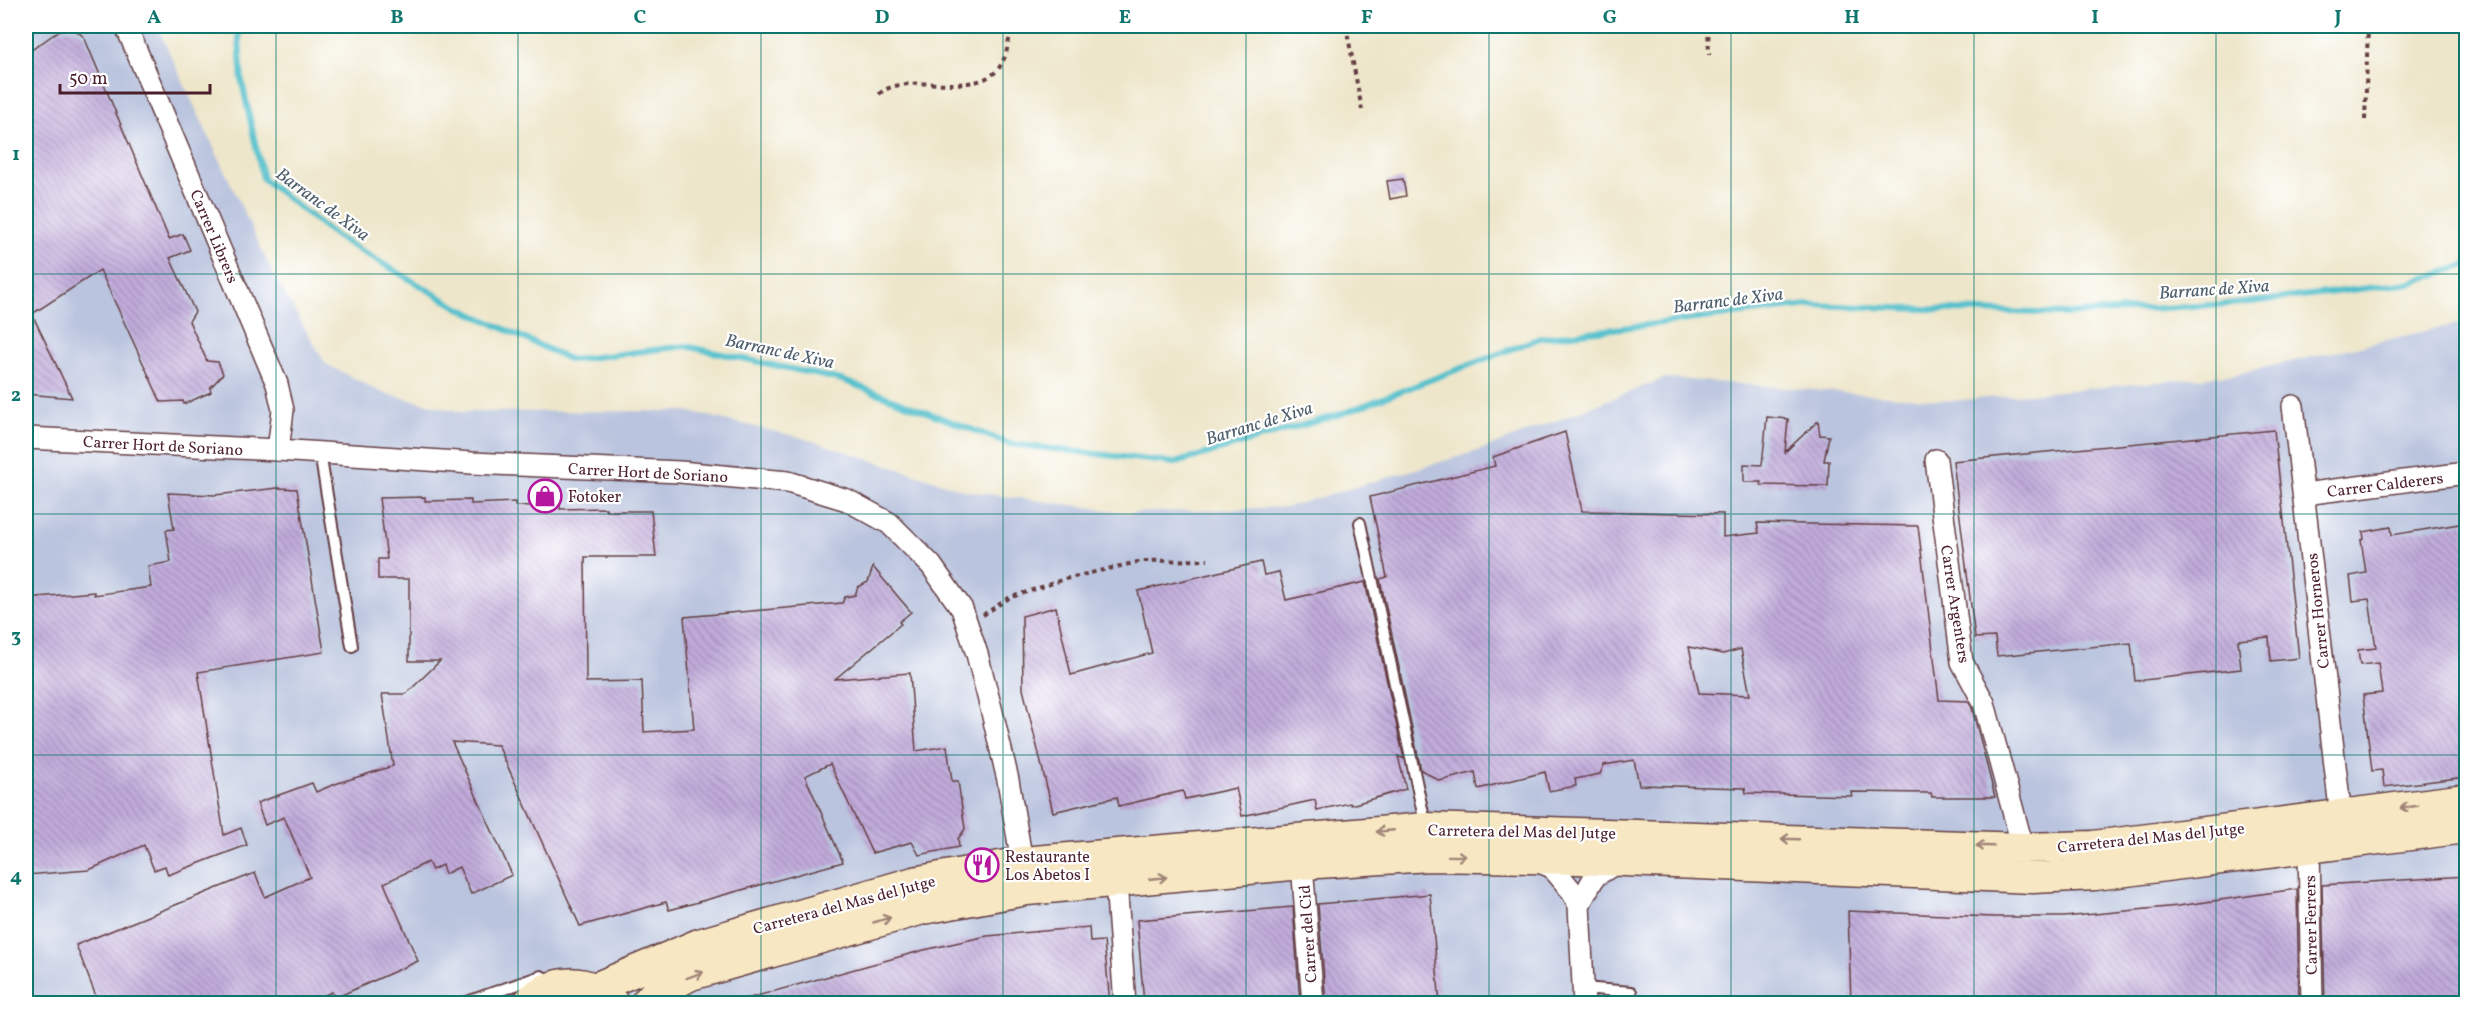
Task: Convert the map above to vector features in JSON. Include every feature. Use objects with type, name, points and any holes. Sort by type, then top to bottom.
[{"type":"street","name":"Carrer Librers","points":[[126,26],[277,384],[283,410],[278,450]]},
{"type":"street","name":"Carrer Horneros","points":[[2293,406],[2341,817]]},
{"type":"street","name":"Carrer Hort de Soriano","points":[[26,438],[278,450],[472,463],[680,472],[788,482],[847,500],[889,523],[931,565],[962,609],[977,654],[1001,749],[1022,862]]},
{"type":"street","name":"Carrer Argenters","points":[[1936,460],[1962,662],[1984,703],[2023,848]]},
{"type":"street","name":"Carrer Calderers","points":[[2304,494],[2466,473]]},
{"type":"street","name":"Carretera del Mas del Jutge","points":[[604,996],[699,944],[914,882],[1022,862],[1426,828],[2023,848],[2093,846],[2466,800]]},
{"type":"street","name":"Carretera del Mas del Jutge","points":[[645,1004],[653,995],[691,975],[923,909],[1027,890],[1302,864],[1430,856],[1620,861],[2033,878],[2096,874],[2466,828]]},
{"type":"street","name":"Carrer Ferrers","points":[[2308,847],[2312,1004]]},
{"type":"street","points":[[1528,858],[1552,867],[1571,890],[1579,905],[1584,996]]},
{"type":"street","points":[[1579,905],[1595,876],[1620,861]]},
{"type":"street","name":"Carrer del Cid","points":[[1302,864],[1313,1004]]},
{"type":"street","points":[[1116,882],[1125,1004]]},
{"type":"street","points":[[527,1004],[535,994],[554,985],[574,982],[604,996]]},
{"type":"lane","points":[[320,453],[352,646]]},
{"type":"lane","points":[[1360,523],[1426,828]]},
{"type":"lane","points":[[461,1004],[541,976],[554,985]]},
{"type":"lane","points":[[1584,996],[1631,992]]},
{"type":"path","points":[[879,94],[886,88],[898,84],[965,83],[981,80],[994,73],[1003,62],[1012,26]]},
{"type":"path","points":[[1347,26],[1362,110]]},
{"type":"path","points":[[1708,26],[1709,55]]},
{"type":"path","points":[[2365,120],[2368,26]]},
{"type":"path","points":[[967,626],[1009,598],[1065,579],[1142,561],[1208,560]]},
{"type":"shaded area","points":[[26,26],[157,26],[274,276],[326,364],[383,393],[461,412],[687,411],[807,439],[967,491],[1129,513],[1287,507],[1481,450],[1665,378],[1952,401],[2231,375],[2466,322],[2466,1003],[26,1003]]},
{"type":"building","points":[[60,30],[75,30],[84,37],[169,239],[183,234],[190,250],[170,258],[195,312],[189,321],[207,361],[218,362],[223,374],[210,388],[211,392],[184,404],[183,401],[161,402],[100,270],[32,314],[72,398],[26,394],[26,54]]},
{"type":"building","points":[[1403,179],[1406,196],[1390,199],[1387,181]]},
{"type":"building","points":[[1767,417],[1788,419],[1785,452],[1818,421],[1820,435],[1829,436],[1824,461],[1829,461],[1828,486],[1761,485],[1761,482],[1744,482],[1744,464],[1762,465]]},
{"type":"building","points":[[2274,430],[2299,658],[2271,661],[2269,637],[2238,640],[2241,669],[2135,681],[2131,643],[1997,656],[1995,637],[1975,638],[1953,461]]},
{"type":"building","points":[[1565,432],[1582,511],[1723,514],[1723,537],[1759,533],[1757,523],[1918,526],[1939,700],[1968,701],[1972,708],[1995,797],[1932,797],[1931,793],[1851,792],[1852,796],[1746,793],[1745,788],[1639,785],[1634,760],[1604,765],[1600,774],[1575,779],[1576,786],[1549,791],[1545,772],[1478,789],[1475,772],[1440,781],[1421,770],[1380,579],[1387,577],[1370,497],[1495,466],[1493,457]],"holes":[[[1689,647],[1723,654],[1741,649],[1750,695],[1699,693]]]},
{"type":"building","points":[[278,488],[297,489],[324,652],[198,672],[224,835],[241,828],[247,845],[168,875],[165,866],[154,870],[144,845],[89,870],[26,875],[26,598],[94,592],[94,595],[151,587],[148,566],[171,562],[166,530],[174,529],[168,493],[215,495]]},
{"type":"building","points":[[425,497],[425,501],[471,500],[471,504],[515,502],[515,506],[560,505],[560,509],[606,508],[606,511],[651,511],[656,557],[585,557],[586,682],[642,681],[644,732],[694,729],[684,617],[842,603],[845,597],[855,595],[858,587],[868,582],[873,567],[911,612],[899,622],[901,624],[835,679],[910,673],[916,751],[947,746],[952,781],[958,781],[965,829],[958,839],[959,847],[919,855],[912,842],[872,853],[830,764],[805,776],[843,862],[669,910],[666,902],[580,926],[498,745],[452,742],[512,875],[471,894],[459,867],[445,874],[442,865],[432,870],[428,862],[384,883],[418,961],[335,998],[332,992],[302,1004],[99,1004],[76,945],[255,873],[265,897],[310,877],[284,817],[265,825],[257,803],[312,783],[316,792],[393,766],[382,694],[406,694],[440,661],[409,661],[409,579],[378,579],[378,559],[387,559],[379,498]]},
{"type":"building","points":[[2466,523],[2466,777],[2384,787],[2382,770],[2372,771],[2363,695],[2382,693],[2378,663],[2360,665],[2358,650],[2376,648],[2369,599],[2353,601],[2350,576],[2366,573],[2361,540],[2364,539],[2363,532],[2391,527],[2392,535]]},
{"type":"building","points":[[1261,562],[1264,575],[1279,572],[1286,600],[1365,582],[1404,759],[1398,756],[1406,789],[1351,805],[1350,803],[1317,810],[1315,800],[1242,816],[1236,788],[1185,799],[1183,791],[1119,806],[1117,797],[1053,812],[1023,689],[1022,616],[1056,607],[1071,675],[1152,653],[1138,591]]},
{"type":"building","points":[[2466,876],[2466,1004],[2325,1004],[2322,885]]},
{"type":"building","points":[[2297,889],[2299,1004],[1851,1004],[1848,911],[1993,917],[2064,917],[2178,906]]},
{"type":"building","points":[[1430,894],[1440,1004],[1326,1004],[1318,904]]},
{"type":"building","points":[[1293,907],[1300,1004],[1144,1004],[1137,920]]},
{"type":"building","points":[[1089,927],[1090,942],[1104,941],[1110,1004],[746,1004],[746,999],[924,950],[987,936]]},
{"type":"waterway","name":"Barranc de Xiva","points":[[238,26],[242,82],[263,179],[337,237],[457,307],[571,360],[685,346],[842,380],[1010,444],[1175,463],[1341,414],[1540,338],[1810,305],[2066,314],[2243,303],[2410,283],[2466,265]]},
{"type":"place","name":"Fotoker","points":[[545,496]]},
{"type":"place","name":"Restaurante Los Abetos I","points":[[982,865]]}]
